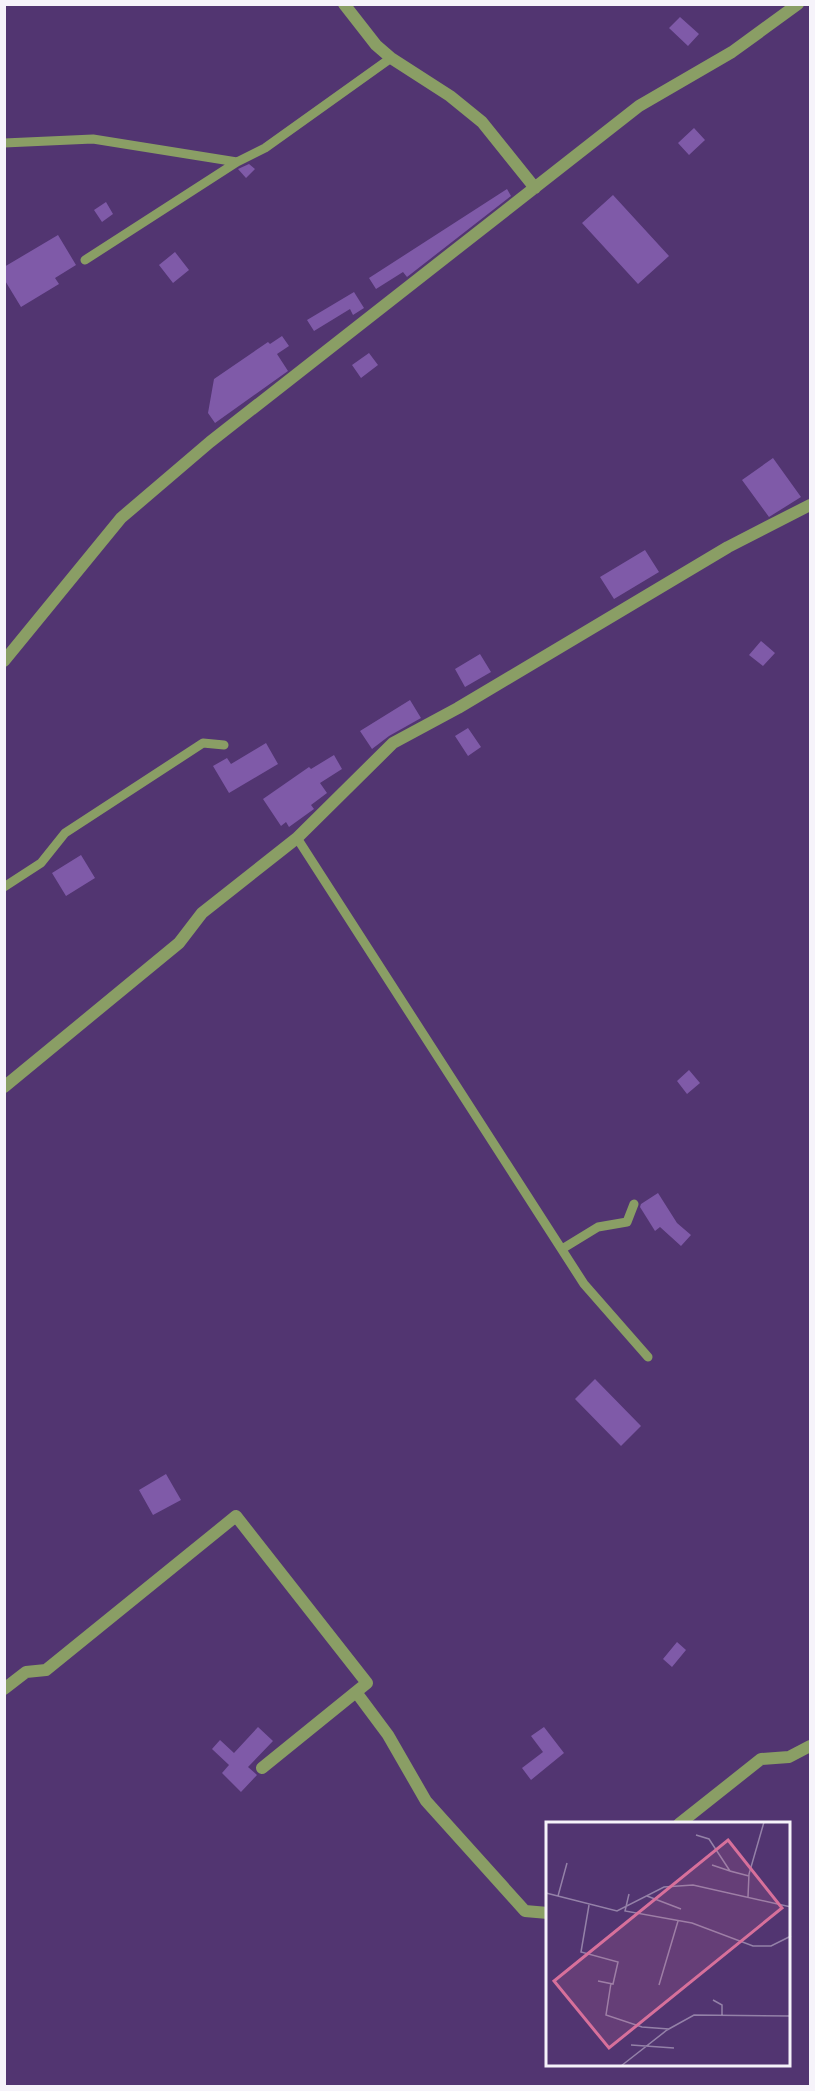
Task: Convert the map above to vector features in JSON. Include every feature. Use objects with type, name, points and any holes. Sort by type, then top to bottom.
[{"type":"street","points":[[345,4],[376,45],[391,58],[450,96],[482,123],[535,188]]},
{"type":"street","points":[[4,661],[121,518],[210,442],[535,188],[564,162],[639,106],[732,52],[798,4]]},
{"type":"street","points":[[4,1087],[179,943],[202,913],[297,838],[393,743],[458,708],[728,547],[810,505]]},
{"type":"street","points":[[4,1689],[26,1672],[45,1670],[236,1516],[367,1683],[262,1768]]},
{"type":"street","points":[[356,1692],[388,1736],[426,1801],[525,1911],[546,1913]]},
{"type":"street","points":[[682,1822],[761,1759],[789,1757],[810,1746]]},
{"type":"lane","points":[[85,260],[237,162],[265,148],[391,58]]},
{"type":"lane","points":[[4,143],[93,139],[237,162]]},
{"type":"lane","points":[[4,887],[40,863],[65,833],[203,743],[224,745]]},
{"type":"lane","points":[[297,838],[584,1284],[648,1357]]},
{"type":"lane","points":[[562,1249],[598,1227],[627,1222],[634,1203]]},
{"type":"building","points":[[680,17],[699,34],[688,46],[669,28]]},
{"type":"building","points":[[694,128],[705,140],[689,155],[678,143]]},
{"type":"building","points":[[249,164],[255,169],[246,178],[238,169]]},
{"type":"building","points":[[507,189],[511,196],[407,277],[403,272],[376,289],[369,278]]},
{"type":"building","points":[[613,195],[669,256],[638,284],[582,223]]},
{"type":"building","points":[[106,202],[113,214],[102,222],[94,210]]},
{"type":"building","points":[[58,235],[76,265],[55,278],[59,284],[21,307],[4,279],[4,267]]},
{"type":"building","points":[[175,252],[189,270],[173,283],[159,265]]},
{"type":"building","points":[[354,292],[364,308],[353,315],[350,309],[314,331],[307,320]]},
{"type":"building","points":[[282,336],[289,346],[277,354],[288,371],[215,423],[208,413],[214,379],[268,342],[270,344]]},
{"type":"building","points":[[369,353],[378,365],[361,378],[352,365]]},
{"type":"building","points":[[773,458],[801,497],[769,517],[742,480]]},
{"type":"building","points":[[645,550],[659,572],[614,599],[600,577]]},
{"type":"building","points":[[761,641],[775,653],[763,666],[749,655]]},
{"type":"building","points":[[480,654],[491,672],[465,687],[455,669]]},
{"type":"building","points":[[410,700],[421,718],[389,736],[372,749],[360,731]]},
{"type":"building","points":[[468,728],[481,747],[468,756],[455,736]]},
{"type":"building","points":[[266,743],[278,764],[229,793],[213,766],[227,758],[231,764]]},
{"type":"building","points":[[334,755],[342,769],[320,783],[327,793],[311,805],[314,809],[289,827],[286,822],[281,826],[263,799],[309,767],[311,769]]},
{"type":"building","points":[[81,855],[95,878],[66,896],[52,873]]},
{"type":"building","points":[[689,1070],[700,1083],[687,1094],[677,1081]]},
{"type":"building","points":[[658,1193],[677,1223],[691,1235],[681,1246],[660,1227],[655,1231],[640,1207]]},
{"type":"building","points":[[595,1379],[641,1426],[621,1446],[575,1399]]},
{"type":"building","points":[[166,1474],[181,1500],[153,1515],[139,1490]]},
{"type":"building","points":[[677,1642],[686,1650],[672,1667],[663,1659]]},
{"type":"building","points":[[258,1727],[273,1741],[248,1767],[257,1775],[241,1792],[222,1773],[229,1765],[212,1749],[220,1740],[234,1753]]},
{"type":"building","points":[[544,1727],[564,1753],[531,1780],[522,1768],[543,1752],[531,1736]]}]
